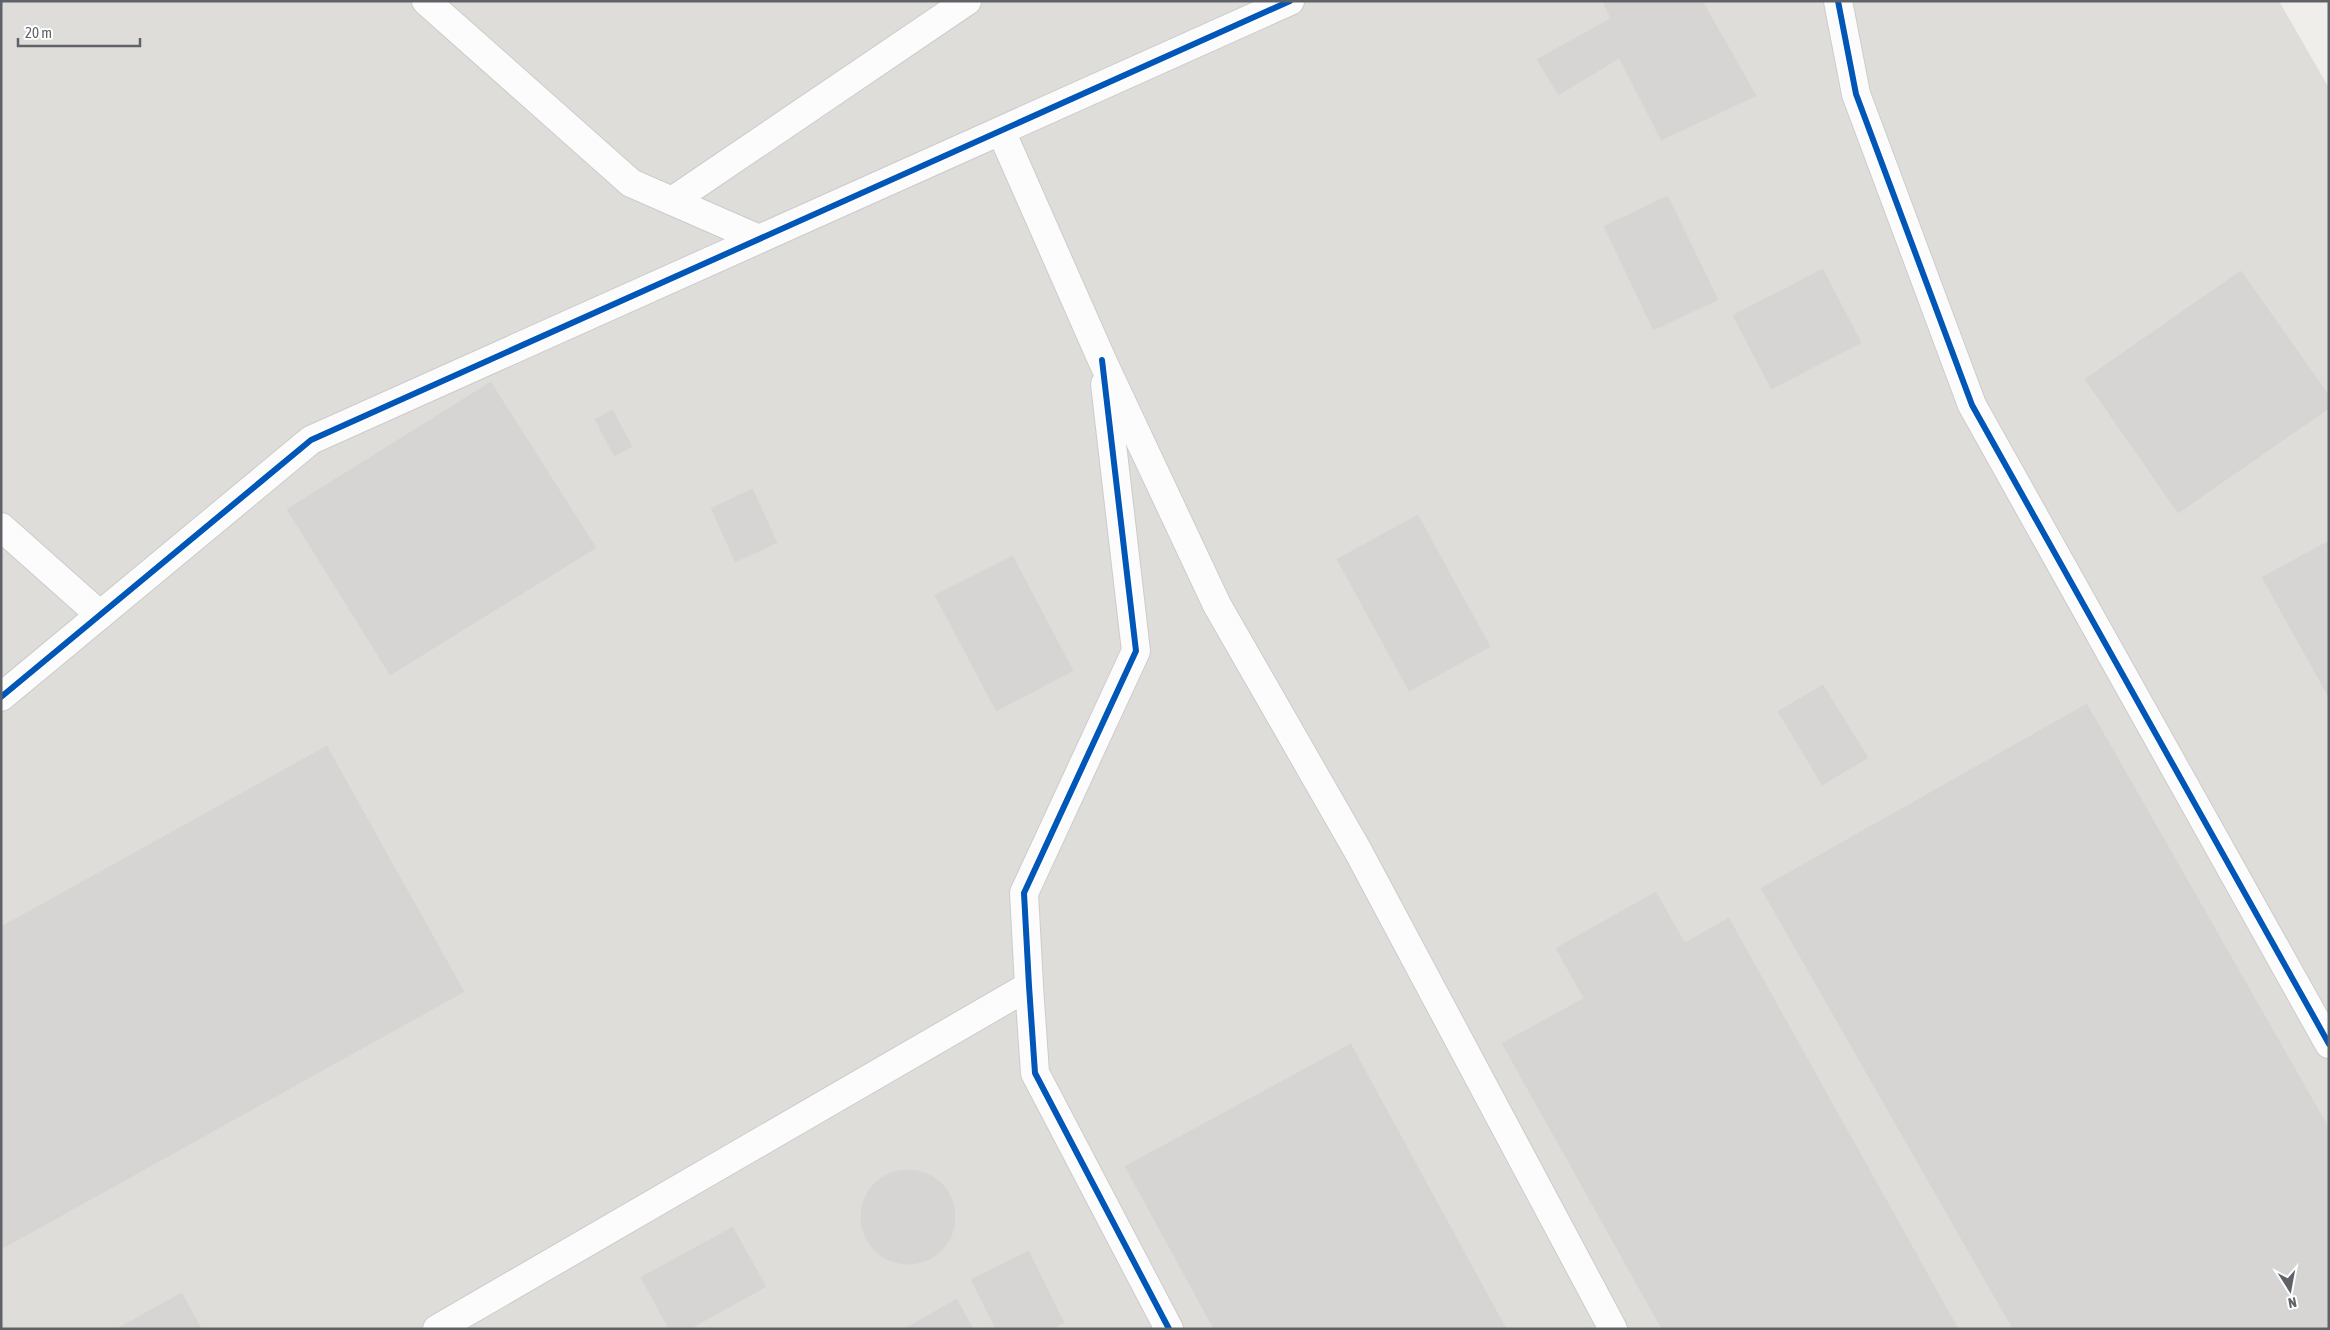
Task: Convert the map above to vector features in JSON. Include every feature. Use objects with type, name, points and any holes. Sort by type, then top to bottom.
[{"type":"street","points":[[426,1],[631,183],[759,239]]},
{"type":"street","points":[[672,201],[967,1]]},
{"type":"street","points":[[1,697],[310,440],[1290,1]]},
{"type":"street","points":[[1838,1],[1856,94],[1972,405],[2329,1044]]},
{"type":"street","points":[[1001,131],[1102,360],[1217,605],[1358,851],[1613,1329]]},
{"type":"street","points":[[1102,360],[1136,651],[1024,894],[1030,986],[1036,1073],[1168,1329]]},
{"type":"street","points":[[1,527],[100,615]]},
{"type":"street","points":[[437,1329],[1030,986]]},
{"type":"shaded area","points":[[1,1],[2279,1],[2329,88],[2329,1329],[1,1329]]},
{"type":"building","points":[[1602,1],[1703,1],[1757,96],[1661,141],[1619,59],[1558,96],[1536,59],[1610,18]]},
{"type":"building","points":[[1668,195],[1719,300],[1653,331],[1603,226]]},
{"type":"building","points":[[1823,268],[1862,343],[1771,390],[1732,315]]},
{"type":"building","points":[[2241,270],[2329,394],[2329,409],[2178,514],[2084,379]]},
{"type":"building","points":[[491,381],[597,548],[390,676],[286,509]]},
{"type":"building","points":[[613,409],[633,447],[614,457],[594,419]]},
{"type":"building","points":[[753,488],[778,543],[735,563],[710,508]]},
{"type":"building","points":[[1418,514],[1491,647],[1409,692],[1336,559]]},
{"type":"building","points":[[2329,540],[2329,699],[2261,577]]},
{"type":"building","points":[[1013,555],[1074,671],[996,712],[934,595]]},
{"type":"building","points":[[1823,684],[1869,758],[1822,786],[1777,711]]},
{"type":"building","points":[[2087,703],[2329,1127],[2329,1329],[2012,1329],[1760,888]]},
{"type":"building","points":[[327,745],[465,992],[1,1250],[1,926]]},
{"type":"building","points":[[1656,891],[1685,942],[1729,917],[1959,1329],[1661,1329],[1501,1043],[1583,998],[1555,948]]},
{"type":"building","points":[[1351,1043],[1507,1329],[1213,1329],[1124,1166]]},
{"type":"building","points":[[908,1169],[926,1173],[942,1183],[952,1199],[956,1217],[952,1235],[942,1251],[926,1261],[908,1265],[890,1261],[874,1251],[864,1235],[860,1217],[864,1199],[874,1183],[890,1173]]},
{"type":"building","points":[[733,1226],[767,1287],[691,1329],[668,1329],[640,1277]]},
{"type":"building","points":[[1029,1250],[1065,1323],[1053,1329],[995,1329],[970,1279]]},
{"type":"building","points":[[182,1292],[202,1329],[115,1329]]},
{"type":"building","points":[[957,1298],[974,1329],[903,1329]]},
{"type":"cycle path","points":[[1,697],[311,440],[1290,1]]},
{"type":"cycle path","points":[[1838,1],[1856,94],[1972,405],[2329,1044]]},
{"type":"cycle path","points":[[1102,360],[1136,651],[1024,893],[1035,1073],[1169,1329]]}]
